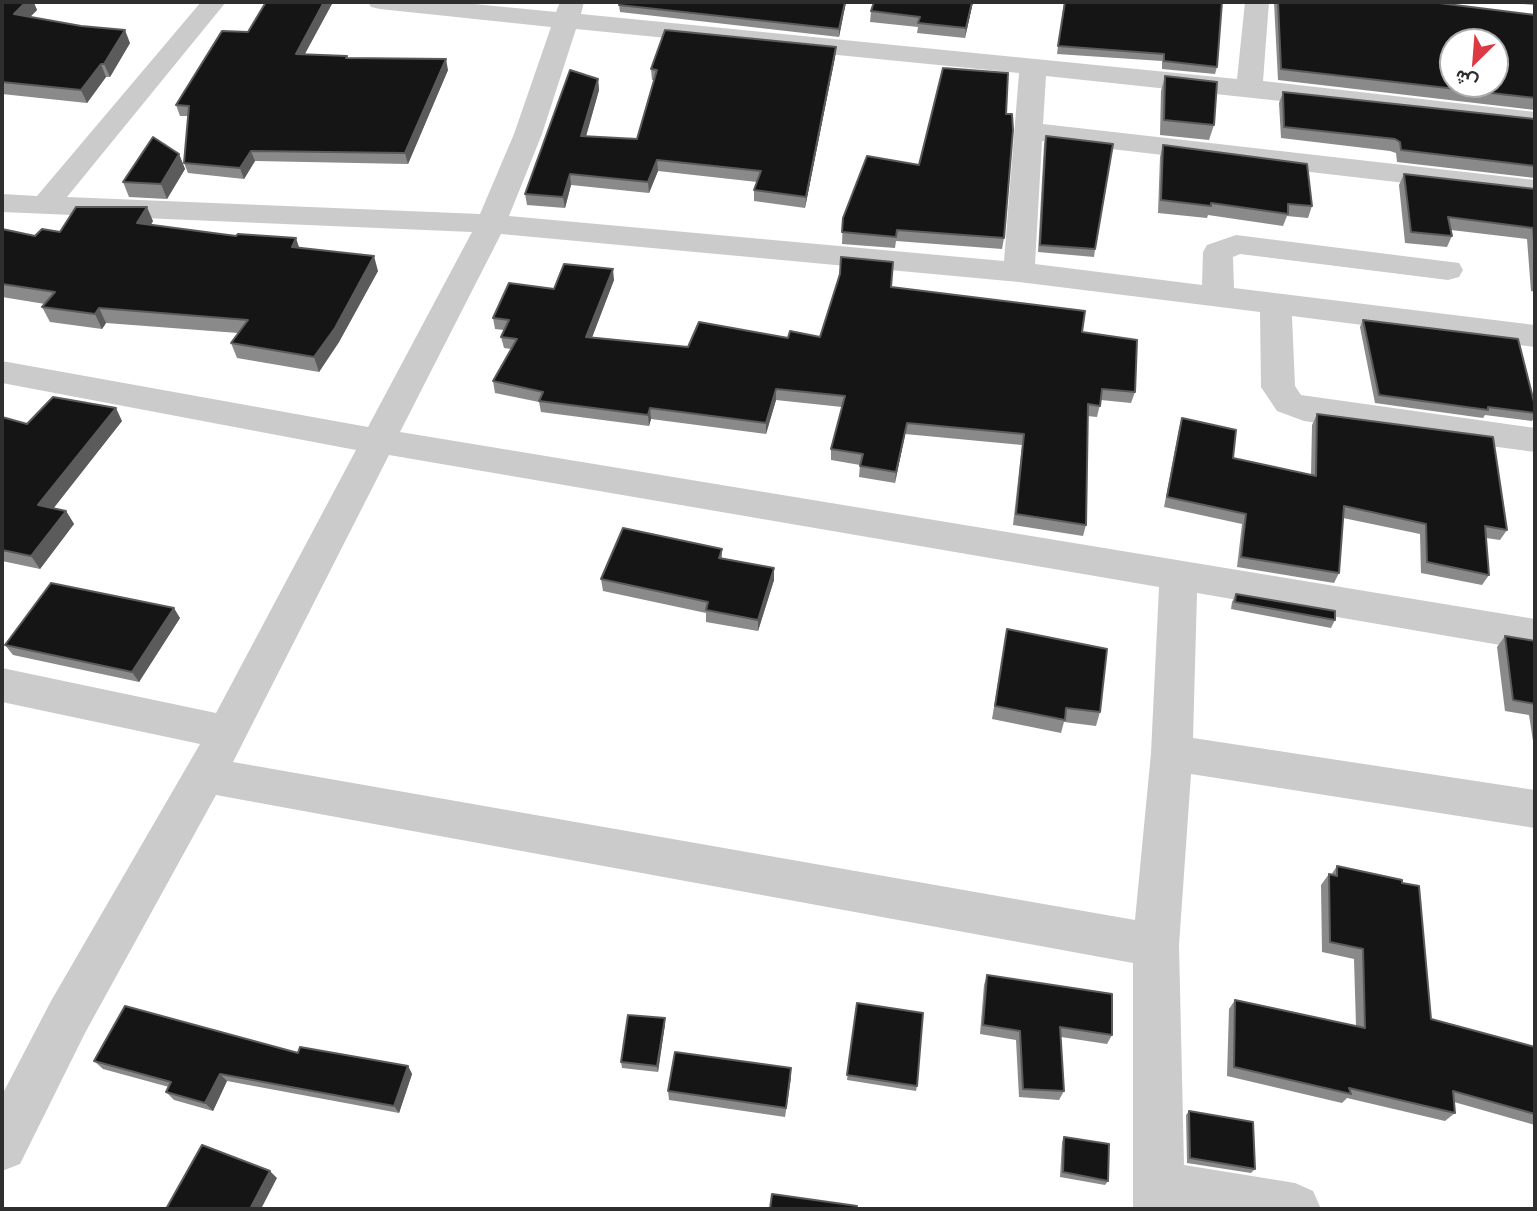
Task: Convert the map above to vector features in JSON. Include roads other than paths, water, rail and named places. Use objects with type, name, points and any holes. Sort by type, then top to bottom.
[{"type":"street","points":[[45,205],[214,2]]},
{"type":"street","points":[[380,2],[569,10],[1033,66],[1535,120]]},
{"type":"street","points":[[1249,88],[1257,2]]},
{"type":"street","points":[[2,1146],[68,1017],[205,775],[377,441],[411,383],[491,224],[528,134],[569,10]]},
{"type":"street","points":[[1019,272],[1033,66]]},
{"type":"street","points":[[1027,131],[1535,189]]},
{"type":"street","points":[[2,203],[491,224],[1019,272],[1535,336]]},
{"type":"street","points":[[1218,296],[1218,251],[1236,244],[1448,270]]},
{"type":"street","points":[[1276,304],[1278,387],[1289,403],[1304,409],[1535,440]]},
{"type":"street","points":[[2,372],[377,441],[1535,635]]},
{"type":"street","points":[[1178,575],[1172,753],[1156,946],[1159,1198],[1295,1209]]},
{"type":"street","points":[[2,685],[226,732]]},
{"type":"street","points":[[1172,753],[1535,809]]},
{"type":"street","points":[[205,775],[1156,946]]}]
